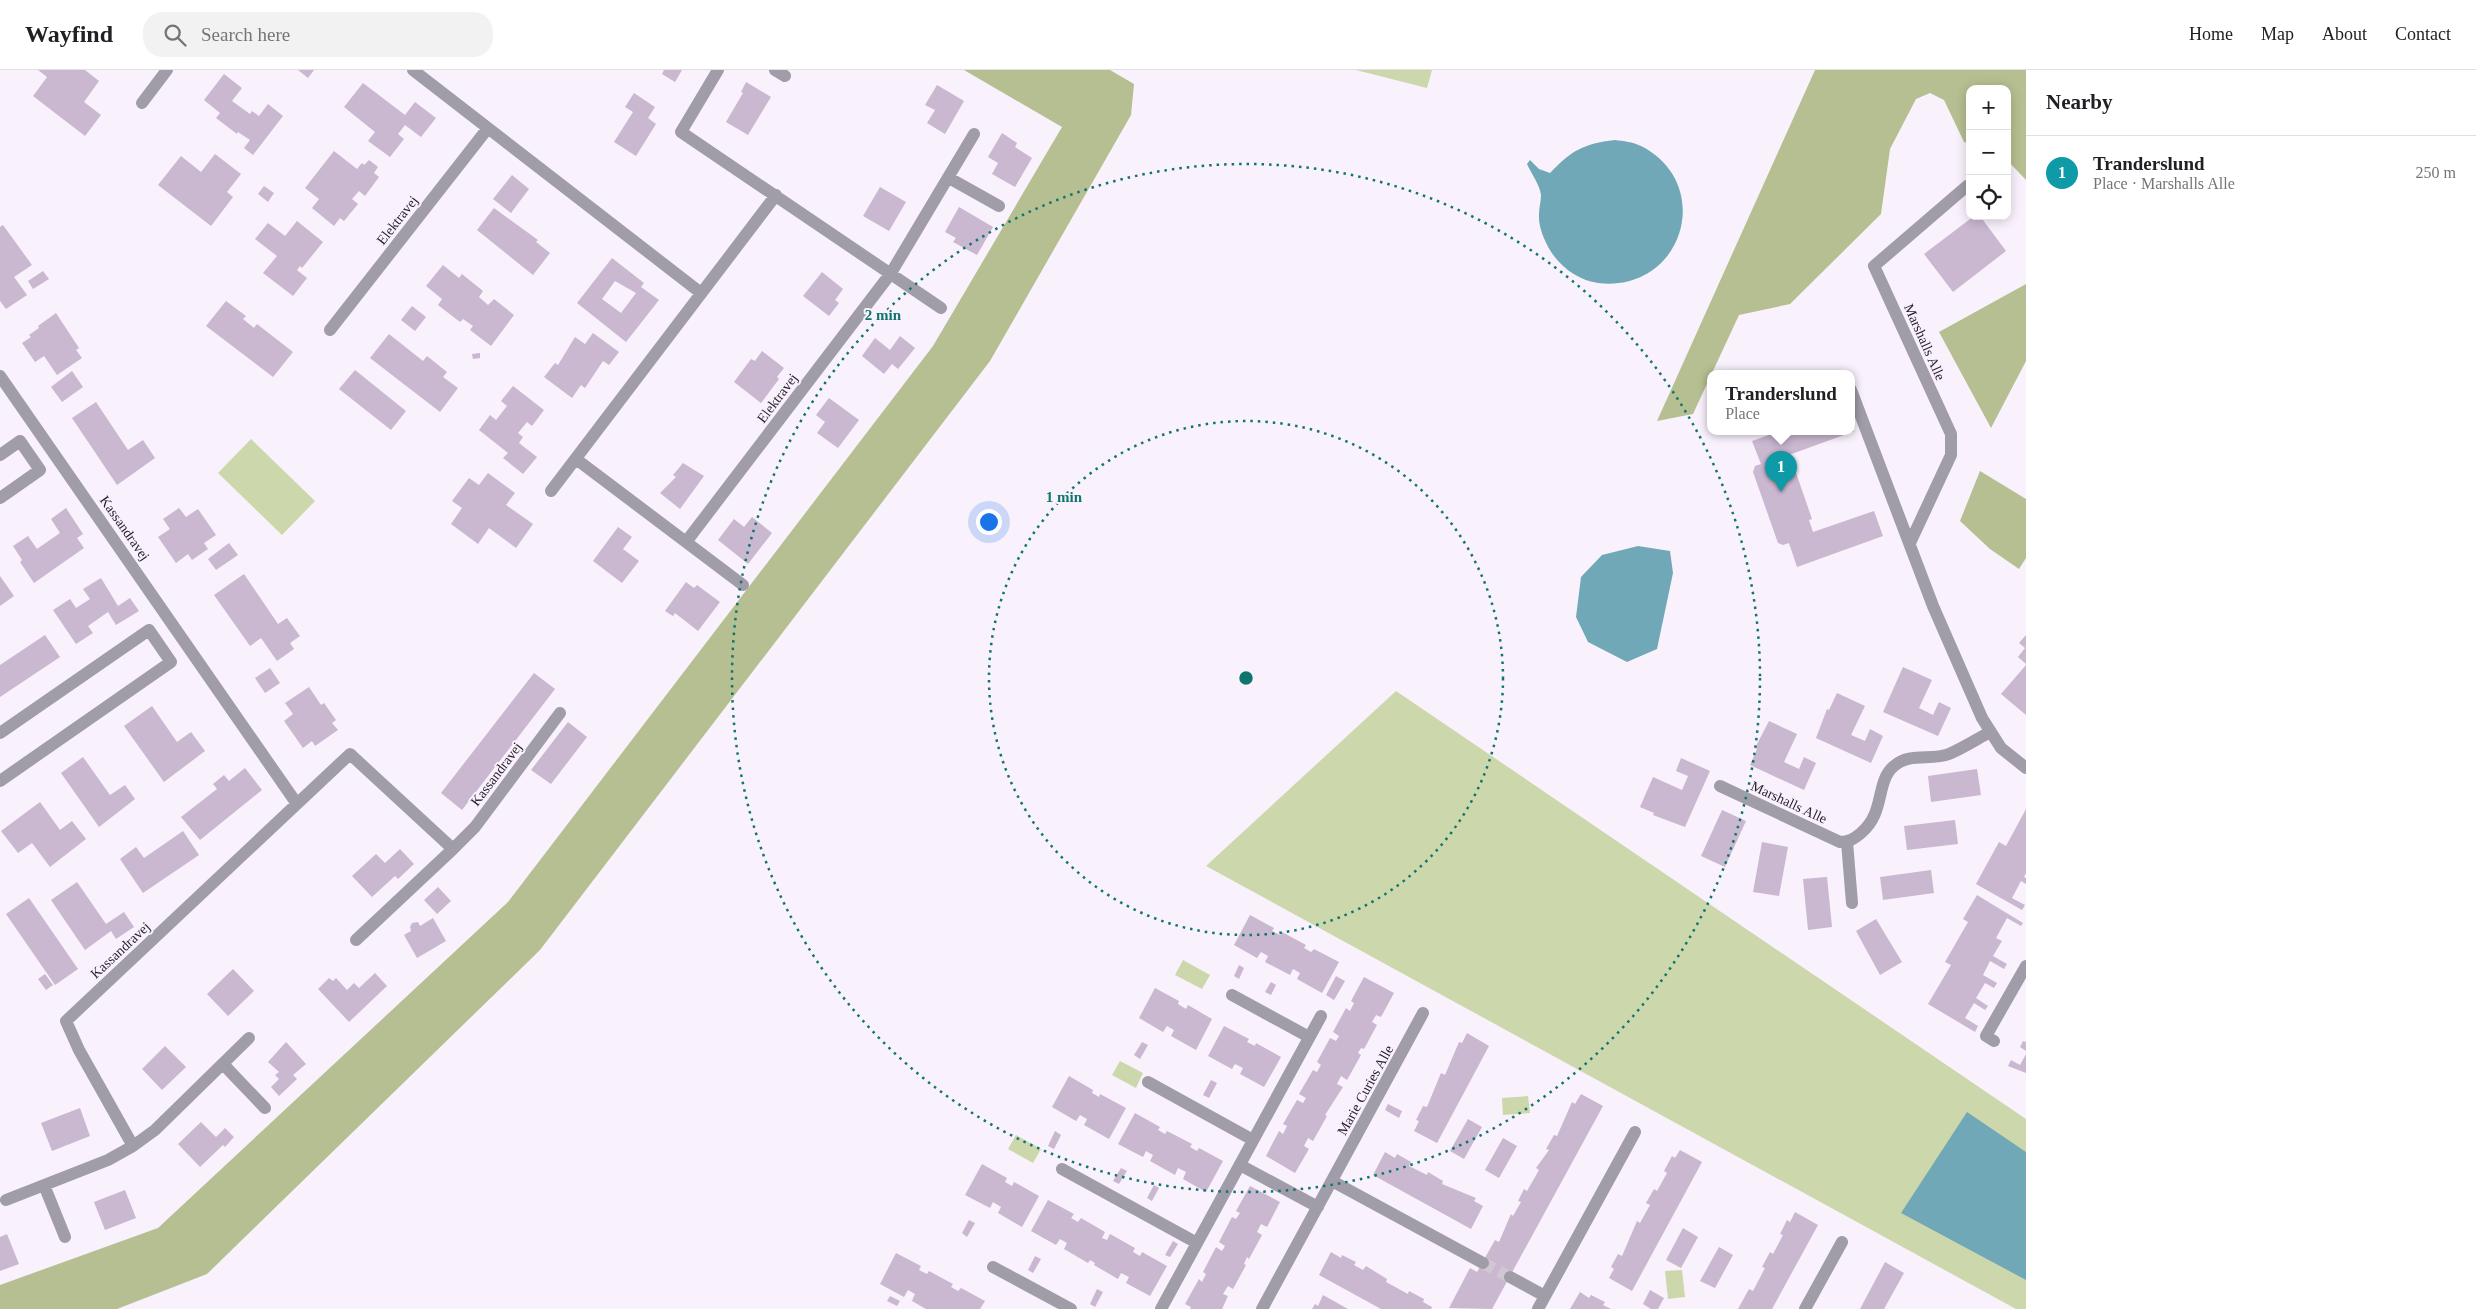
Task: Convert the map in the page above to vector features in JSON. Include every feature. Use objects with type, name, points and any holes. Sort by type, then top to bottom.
[{"type":"street","points":[[142,103],[167,70]]},
{"type":"street","points":[[413,70],[702,293]]},
{"type":"street","points":[[718,70],[681,132],[941,308]]},
{"type":"street","name":"Elektravej","points":[[330,330],[488,128]]},
{"type":"street","name":"Elektravej","points":[[686,542],[891,273],[974,134]]},
{"type":"street","points":[[949,178],[1000,206]]},
{"type":"street","name":"Marshalls Alle","points":[[1910,543],[1951,455],[1951,434],[1874,266],[1966,187]]},
{"type":"street","points":[[552,491],[776,195]]},
{"type":"street","name":"Kassandravej","points":[[0,376],[297,804]]},
{"type":"street","points":[[1855,400],[1933,606],[1982,718],[2001,748],[2026,768]]},
{"type":"street","points":[[0,455],[20,441],[40,470],[0,498]]},
{"type":"street","points":[[30,456],[48,443]]},
{"type":"street","points":[[576,458],[743,585]]},
{"type":"street","points":[[0,733],[149,630],[171,662],[0,781]]},
{"type":"street","points":[[159,644],[178,630]]},
{"type":"street","name":"Kassandravej","points":[[356,940],[475,827],[560,713]]},
{"type":"street","points":[[1852,903],[1847,842],[1854,839],[1870,826],[1880,806],[1882,786],[1893,766],[1910,757],[1949,754],[1990,732]]},
{"type":"street","name":"Kassandravej","points":[[133,1146],[79,1050],[66,1021],[350,754],[452,849]]},
{"type":"street","name":"Marshalls Alle","points":[[1720,786],[1840,842],[1847,842]]},
{"type":"street","points":[[1990,1038],[2026,966]]},
{"type":"street","points":[[1232,995],[1310,1037]]},
{"type":"street","name":"Marie Curies Alle","points":[[1262,1309],[1424,1013]]},
{"type":"street","points":[[1161,1309],[1321,1016]]},
{"type":"street","points":[[6,1200],[108,1160],[133,1146],[155,1130],[249,1038]]},
{"type":"street","points":[[223,1064],[265,1108]]},
{"type":"street","points":[[1148,1082],[1253,1140]]},
{"type":"street","points":[[1538,1309],[1635,1132]]},
{"type":"street","points":[[1240,1164],[1318,1207]]},
{"type":"street","points":[[1062,1169],[1197,1243]]},
{"type":"street","points":[[1332,1182],[1482,1263]]},
{"type":"street","points":[[44,1185],[65,1237]]},
{"type":"street","points":[[1805,1309],[1842,1242]]},
{"type":"street","points":[[993,1267],[1071,1309]]},
{"type":"street","points":[[1510,1277],[1545,1296]]},
{"type":"green space","points":[[964,70],[1110,70],[1134,84],[1131,115],[990,361],[540,950],[207,1274],[117,1309],[0,1309],[0,1285],[158,1228],[508,902],[933,346],[1062,127]]},
{"type":"green space","points":[[1356,70],[1432,70],[1427,88]]},
{"type":"green space","points":[[1815,70],[2026,70],[2026,180],[2011,164],[2011,85],[1966,85],[1966,143],[1944,100],[1930,93],[1916,99],[1890,149],[1881,214],[1790,304],[1739,315],[1713,370],[1707,370],[1707,384],[1693,414],[1657,421]]},
{"type":"green space","points":[[2026,284],[2026,361],[1991,428],[1939,332]]},
{"type":"green space","points":[[251,439],[315,501],[282,535],[218,473]]},
{"type":"green space","points":[[1980,471],[2026,499],[2026,558],[2019,569],[1990,549],[1960,521]]},
{"type":"green space","points":[[1396,691],[2026,1119],[2026,1309],[2016,1309],[1206,866]]},
{"type":"green space","points":[[1183,960],[1210,975],[1202,989],[1175,975]]},
{"type":"green space","points":[[1120,1061],[1143,1073],[1136,1088],[1112,1075]]},
{"type":"green space","points":[[1528,1096],[1530,1113],[1503,1115],[1502,1098]]},
{"type":"green space","points":[[1016,1135],[1041,1149],[1033,1163],[1008,1149]]},
{"type":"green space","points":[[1682,1270],[1685,1297],[1668,1299],[1665,1271]]},
{"type":"water","points":[[1615,140],[1641,146],[1664,163],[1678,185],[1683,209],[1680,233],[1669,254],[1651,271],[1627,282],[1598,283],[1586,280],[1563,266],[1545,242],[1540,225],[1540,191],[1527,164],[1530,160],[1539,169],[1550,173],[1579,149]]},
{"type":"water","points":[[1638,546],[1670,551],[1673,573],[1657,649],[1627,662],[1588,642],[1576,617],[1581,577],[1602,555]]},
{"type":"water","points":[[1967,1112],[2026,1152],[2026,1280],[1901,1213]]},
{"type":"building","points":[[38,70],[85,70],[99,81],[84,102],[101,115],[85,136],[33,96],[47,77]]},
{"type":"building","points":[[298,70],[314,70],[308,78]]},
{"type":"building","points":[[664,70],[682,70],[675,82],[662,74]]},
{"type":"building","points":[[224,74],[242,88],[232,101],[250,114],[252,111],[259,116],[268,104],[283,116],[253,155],[244,148],[250,140],[238,132],[237,134],[216,118],[220,113],[204,100]]},
{"type":"building","points":[[746,82],[771,97],[748,135],[726,122],[743,93],[741,92]]},
{"type":"building","points":[[363,83],[405,115],[415,102],[436,118],[421,137],[405,125],[398,134],[404,139],[390,157],[368,141],[375,132],[344,107]]},
{"type":"building","points":[[937,85],[964,101],[945,134],[927,123],[935,110],[925,105]]},
{"type":"building","points":[[634,93],[655,107],[648,118],[656,124],[636,156],[614,142],[633,112],[625,107]]},
{"type":"building","points":[[1002,133],[1017,143],[1015,147],[1032,158],[1015,187],[992,174],[998,163],[988,157]]},
{"type":"building","points":[[334,151],[357,169],[362,163],[364,165],[369,160],[378,167],[374,173],[379,177],[365,196],[359,191],[352,199],[358,204],[344,221],[340,218],[334,226],[312,208],[319,199],[305,188]]},
{"type":"building","points":[[215,154],[241,174],[227,192],[233,197],[211,226],[158,185],[181,156],[201,172]]},
{"type":"building","points":[[512,175],[529,189],[511,213],[493,199]]},
{"type":"building","points":[[264,186],[274,193],[268,202],[258,194]]},
{"type":"building","points":[[880,187],[906,202],[889,231],[863,216]]},
{"type":"building","points":[[959,207],[993,227],[977,255],[953,242],[956,238],[945,232]]},
{"type":"building","points":[[494,208],[538,240],[536,242],[550,253],[533,275],[477,230]]},
{"type":"building","points":[[1969,220],[1983,220],[2006,251],[1953,292],[1924,254]]},
{"type":"building","points":[[297,221],[323,242],[302,268],[300,266],[297,270],[307,278],[293,296],[263,273],[277,256],[255,239],[268,223],[285,236]]},
{"type":"building","points":[[3,225],[32,265],[14,277],[27,295],[6,309],[0,301],[0,227]]},
{"type":"building","points":[[612,258],[644,283],[641,287],[659,300],[626,342],[577,303]],"holes":[[[615,281],[636,293],[621,313],[602,299]]]},
{"type":"building","points":[[443,265],[459,278],[462,274],[483,291],[479,297],[488,305],[494,299],[514,315],[491,346],[470,330],[473,326],[463,319],[460,322],[438,305],[442,299],[426,286]]},
{"type":"building","points":[[43,271],[49,279],[33,289],[28,281]]},
{"type":"building","points":[[822,272],[843,289],[835,300],[839,303],[829,316],[803,296]]},
{"type":"building","points":[[226,301],[246,316],[243,319],[254,328],[257,324],[293,352],[273,377],[206,326]]},
{"type":"building","points":[[412,306],[426,317],[415,331],[401,320]]},
{"type":"building","points":[[56,313],[79,348],[76,350],[82,358],[57,375],[44,356],[35,362],[22,343],[31,337],[29,335],[39,328],[38,326]]},
{"type":"building","points":[[593,333],[619,352],[609,365],[603,361],[585,388],[581,385],[572,398],[544,377],[555,363],[558,365],[575,337],[585,344]]},
{"type":"building","points":[[389,334],[423,361],[427,356],[447,372],[443,377],[458,388],[440,412],[370,358]]},
{"type":"building","points":[[900,336],[915,348],[898,369],[892,364],[884,374],[862,356],[875,338],[890,350]]},
{"type":"building","points":[[762,351],[784,368],[777,377],[779,379],[761,403],[734,382],[751,359],[755,361]]},
{"type":"building","points":[[480,353],[480,358],[473,359],[472,354]]},
{"type":"building","points":[[355,370],[406,411],[391,430],[339,389]]},
{"type":"building","points":[[72,371],[83,387],[62,402],[51,387]]},
{"type":"building","points":[[513,386],[544,410],[532,426],[527,422],[518,433],[523,437],[519,443],[537,457],[523,474],[503,458],[508,453],[479,430],[490,415],[496,420],[507,406],[501,401]]},
{"type":"building","points":[[829,398],[859,420],[838,448],[817,433],[825,422],[816,415]]},
{"type":"building","points":[[96,402],[128,450],[143,440],[155,458],[117,485],[72,418]]},
{"type":"building","points":[[1769,435],[1844,435],[1786,456],[1790,469],[1794,467],[1812,519],[1809,520],[1813,532],[1874,511],[1883,536],[1797,567],[1789,543],[1783,545],[1778,543],[1753,472],[1755,466],[1761,464],[1752,441]]},
{"type":"building","points":[[683,463],[704,476],[680,509],[660,493],[676,477],[673,475]]},
{"type":"building","points":[[488,473],[515,493],[506,505],[533,524],[516,548],[489,528],[478,544],[451,524],[462,508],[452,501],[469,478],[479,485]]},
{"type":"building","points":[[66,508],[83,534],[77,538],[84,548],[34,583],[20,562],[22,560],[13,546],[28,536],[37,549],[60,533],[51,519]]},
{"type":"building","points":[[179,508],[186,517],[198,509],[216,535],[204,543],[208,549],[192,560],[188,554],[176,563],[158,537],[170,529],[163,519]]},
{"type":"building","points":[[752,517],[772,533],[748,564],[718,540],[734,519],[744,527]]},
{"type":"building","points":[[618,527],[632,537],[623,549],[639,561],[622,583],[593,561]]},
{"type":"building","points":[[229,543],[238,555],[216,570],[208,559]]},
{"type":"building","points":[[244,574],[278,624],[287,618],[300,636],[290,643],[294,649],[277,661],[261,638],[250,646],[214,595]]},
{"type":"building","points":[[0,576],[14,596],[0,606]]},
{"type":"building","points":[[101,578],[118,606],[130,598],[139,611],[116,625],[108,612],[88,626],[93,633],[76,644],[53,610],[70,599],[76,608],[90,599],[83,589]]},
{"type":"building","points":[[686,582],[694,588],[697,585],[720,602],[698,631],[675,613],[673,616],[665,611]]},
{"type":"building","points":[[45,635],[60,657],[0,697],[0,665]]},
{"type":"building","points":[[2026,635],[2026,664],[2018,657],[2025,648],[2019,643]]},
{"type":"building","points":[[2026,665],[2026,715],[2001,694]]},
{"type":"building","points":[[1903,667],[1932,680],[1919,708],[1933,715],[1939,702],[1951,708],[1938,736],[1883,712]]},
{"type":"building","points":[[270,668],[280,683],[265,693],[255,678]]},
{"type":"building","points":[[534,673],[555,689],[462,810],[441,793]]},
{"type":"building","points":[[309,687],[321,705],[324,703],[336,720],[332,723],[338,730],[315,746],[312,741],[303,748],[284,721],[293,714],[285,703]]},
{"type":"building","points":[[1837,693],[1865,706],[1851,735],[1865,741],[1870,729],[1883,736],[1871,763],[1816,738],[1827,709],[1829,710]]},
{"type":"building","points":[[152,706],[177,742],[191,732],[205,751],[164,782],[124,726]]},
{"type":"building","points":[[1769,721],[1797,734],[1784,762],[1799,769],[1804,757],[1816,763],[1804,790],[1750,765],[1757,749],[1755,748]]},
{"type":"building","points":[[568,722],[587,737],[551,784],[531,770]]},
{"type":"building","points":[[83,757],[110,795],[125,785],[135,799],[99,827],[61,773]]},
{"type":"building","points":[[1681,758],[1710,771],[1685,827],[1653,815],[1654,813],[1640,807],[1653,777],[1682,790],[1688,776],[1676,771]]},
{"type":"building","points":[[245,768],[262,790],[200,840],[181,817],[217,789],[213,784],[224,775],[229,781]]},
{"type":"building","points":[[1977,769],[1981,795],[1931,802],[1928,776]]},
{"type":"building","points":[[40,802],[60,830],[72,821],[86,839],[50,867],[32,843],[18,853],[1,831]]},
{"type":"building","points":[[2026,809],[2026,873],[2024,877],[2026,878],[2026,884],[2021,881],[2012,898],[2025,905],[2022,910],[1976,884],[1999,842],[2006,846]]},
{"type":"building","points":[[1722,810],[1746,821],[1725,867],[1701,856]]},
{"type":"building","points":[[1955,820],[1958,844],[1907,850],[1904,826]]},
{"type":"building","points":[[183,831],[199,855],[143,893],[120,859],[136,847],[144,858]]},
{"type":"building","points":[[1762,842],[1788,847],[1779,896],[1753,892]]},
{"type":"building","points":[[400,849],[414,864],[398,879],[395,876],[372,897],[352,876],[376,854],[385,863]]},
{"type":"building","points":[[1931,870],[1934,893],[1883,900],[1880,877]]},
{"type":"building","points":[[1827,877],[1832,927],[1808,930],[1803,879]]},
{"type":"building","points":[[77,882],[106,924],[124,912],[134,927],[116,939],[111,931],[85,950],[51,900]]},
{"type":"building","points":[[438,887],[451,901],[437,914],[424,900]]},
{"type":"building","points":[[1977,895],[2023,923],[2021,926],[2007,918],[1996,938],[2002,941],[1993,956],[2007,964],[2004,969],[1990,961],[1983,975],[1997,983],[1994,988],[1985,983],[1976,998],[1988,1006],[1985,1010],[1974,1003],[1965,1018],[1978,1026],[1975,1032],[1928,1004],[1951,965],[1945,962],[1968,922],[1963,919]]},
{"type":"building","points":[[29,898],[78,969],[55,985],[6,914]]},
{"type":"building","points":[[1250,915],[1274,928],[1272,931],[1280,935],[1282,932],[1306,945],[1304,948],[1311,952],[1314,949],[1339,962],[1322,993],[1297,979],[1300,973],[1293,969],[1290,975],[1265,962],[1268,956],[1261,952],[1257,958],[1234,945]]},
{"type":"building","points":[[433,918],[446,941],[417,958],[404,935],[411,931],[412,923],[418,922],[420,926]]},
{"type":"building","points":[[1876,919],[1902,962],[1880,975],[1856,931]]},
{"type":"building","points":[[1239,965],[1244,968],[1239,979],[1234,976]]},
{"type":"building","points":[[233,969],[254,991],[228,1016],[207,994]]},
{"type":"building","points":[[375,973],[387,986],[349,1022],[318,989],[329,978],[333,981],[336,978],[347,990],[354,983],[359,988]]},
{"type":"building","points":[[45,974],[53,985],[46,990],[38,979]]},
{"type":"building","points":[[1336,976],[1345,981],[1334,1000],[1326,995]]},
{"type":"building","points":[[1364,977],[1394,993],[1381,1017],[1376,1015],[1372,1022],[1377,1025],[1364,1049],[1361,1048],[1358,1053],[1361,1055],[1347,1080],[1341,1076],[1337,1084],[1343,1087],[1325,1115],[1327,1116],[1313,1141],[1308,1138],[1304,1146],[1309,1149],[1295,1173],[1266,1156],[1279,1131],[1283,1134],[1287,1126],[1283,1124],[1297,1100],[1303,1103],[1306,1098],[1299,1094],[1313,1070],[1317,1072],[1321,1065],[1317,1062],[1330,1038],[1336,1041],[1339,1036],[1333,1032],[1346,1008],[1350,1011],[1354,1003],[1351,1001]]},
{"type":"building","points":[[1271,982],[1276,985],[1271,995],[1265,992]]},
{"type":"building","points":[[1155,988],[1179,1001],[1178,1004],[1186,1009],[1188,1005],[1212,1019],[1196,1050],[1171,1036],[1174,1030],[1167,1026],[1163,1032],[1139,1018]]},
{"type":"building","points":[[1224,1026],[1249,1039],[1247,1042],[1255,1046],[1256,1043],[1281,1057],[1264,1087],[1240,1074],[1243,1068],[1235,1064],[1232,1069],[1208,1056]]},
{"type":"building","points":[[1467,1033],[1489,1046],[1437,1143],[1414,1131],[1419,1121],[1416,1120],[1423,1106],[1427,1107],[1441,1073],[1445,1075],[1459,1042],[1462,1043]]},
{"type":"building","points":[[2023,1041],[2026,1042],[2026,1051],[2020,1047]]},
{"type":"building","points":[[286,1042],[306,1064],[293,1075],[297,1079],[279,1096],[271,1087],[279,1079],[275,1075],[279,1072],[268,1062]]},
{"type":"building","points":[[1142,1042],[1148,1045],[1140,1059],[1134,1055]]},
{"type":"building","points":[[165,1046],[186,1067],[162,1090],[142,1069]]},
{"type":"building","points":[[2026,1054],[2026,1073],[2008,1066],[2011,1060],[2020,1065]]},
{"type":"building","points":[[1069,1076],[1093,1090],[1092,1093],[1099,1097],[1100,1094],[1126,1108],[1109,1139],[1084,1125],[1087,1119],[1080,1115],[1076,1121],[1052,1107]]},
{"type":"building","points":[[1211,1080],[1217,1083],[1209,1098],[1203,1095]]},
{"type":"building","points":[[1581,1094],[1603,1106],[1492,1309],[1449,1308],[1470,1268],[1477,1272],[1495,1240],[1499,1242],[1511,1214],[1513,1216],[1521,1202],[1518,1201],[1524,1189],[1527,1191],[1539,1170],[1536,1168],[1549,1150],[1546,1149],[1554,1135],[1557,1136],[1572,1102],[1575,1104]]},
{"type":"building","points":[[1388,1104],[1402,1111],[1399,1118],[1385,1110]]},
{"type":"building","points":[[80,1108],[90,1136],[52,1151],[41,1123]]},
{"type":"building","points":[[1135,1113],[1160,1127],[1158,1130],[1165,1134],[1167,1131],[1192,1144],[1190,1147],[1197,1151],[1199,1148],[1223,1161],[1206,1192],[1183,1179],[1186,1172],[1178,1168],[1175,1175],[1150,1161],[1153,1155],[1146,1151],[1143,1157],[1118,1144]]},
{"type":"building","points":[[1468,1119],[1482,1127],[1464,1159],[1450,1151]]},
{"type":"building","points":[[201,1122],[216,1137],[225,1128],[234,1137],[225,1147],[223,1145],[200,1167],[178,1144]]},
{"type":"building","points":[[1055,1131],[1061,1135],[1054,1149],[1048,1146]]},
{"type":"building","points":[[1503,1138],[1517,1146],[1499,1178],[1485,1170]]},
{"type":"building","points":[[1680,1150],[1702,1162],[1632,1291],[1609,1278],[1614,1269],[1611,1267],[1618,1254],[1622,1256],[1637,1221],[1640,1223],[1650,1205],[1646,1203],[1654,1189],[1657,1191],[1667,1173],[1664,1171],[1672,1156],[1675,1158]]},
{"type":"building","points":[[1385,1152],[1395,1158],[1397,1154],[1411,1162],[1409,1166],[1427,1175],[1428,1172],[1443,1181],[1442,1184],[1476,1198],[1474,1201],[1483,1206],[1471,1229],[1373,1175]]},
{"type":"building","points":[[982,1164],[1007,1178],[1005,1182],[1012,1186],[1014,1182],[1039,1196],[1022,1227],[998,1213],[1001,1207],[993,1202],[990,1208],[965,1195]]},
{"type":"building","points":[[1121,1168],[1127,1171],[1119,1184],[1113,1181]]},
{"type":"building","points":[[1154,1185],[1159,1188],[1152,1201],[1147,1198]]},
{"type":"building","points":[[1250,1186],[1280,1202],[1267,1227],[1261,1224],[1257,1232],[1262,1235],[1249,1259],[1247,1257],[1244,1264],[1246,1265],[1233,1289],[1228,1286],[1223,1294],[1228,1296],[1222,1309],[1190,1309],[1191,1307],[1185,1304],[1199,1279],[1202,1282],[1206,1274],[1203,1272],[1216,1247],[1222,1251],[1225,1246],[1219,1242],[1232,1217],[1236,1219],[1240,1213],[1236,1211]]},
{"type":"building","points":[[125,1190],[136,1218],[105,1230],[94,1202]]},
{"type":"building","points":[[1048,1200],[1074,1214],[1071,1218],[1078,1222],[1081,1218],[1105,1232],[1102,1238],[1107,1240],[1110,1234],[1135,1248],[1133,1252],[1140,1256],[1142,1252],[1167,1266],[1150,1296],[1126,1283],[1129,1277],[1121,1273],[1118,1279],[1094,1265],[1095,1263],[1090,1260],[1088,1263],[1064,1249],[1067,1243],[1060,1239],[1056,1245],[1031,1231]]},
{"type":"building","points":[[1795,1212],[1818,1225],[1772,1309],[1738,1309],[1749,1289],[1753,1291],[1765,1268],[1762,1267],[1770,1252],[1773,1254],[1783,1235],[1780,1234],[1787,1220],[1790,1222]]},
{"type":"building","points":[[969,1220],[975,1223],[967,1237],[962,1233]]},
{"type":"building","points":[[1683,1228],[1698,1237],[1681,1268],[1666,1260]]},
{"type":"building","points":[[7,1234],[19,1264],[0,1271],[0,1237]]},
{"type":"building","points":[[1173,1241],[1178,1244],[1170,1257],[1165,1255]]},
{"type":"building","points":[[1719,1247],[1733,1255],[1715,1288],[1700,1281]]},
{"type":"building","points":[[1331,1252],[1341,1258],[1342,1255],[1356,1262],[1354,1265],[1363,1270],[1366,1266],[1387,1279],[1386,1282],[1408,1294],[1409,1291],[1424,1299],[1423,1302],[1432,1307],[1431,1309],[1381,1309],[1319,1275]]},
{"type":"building","points":[[896,1253],[921,1266],[919,1270],[927,1274],[929,1271],[953,1284],[951,1287],[958,1291],[961,1288],[985,1301],[980,1309],[926,1309],[912,1301],[915,1294],[908,1290],[904,1297],[880,1284]]},
{"type":"building","points":[[1035,1256],[1041,1259],[1033,1273],[1028,1270]]},
{"type":"building","points":[[1885,1262],[1904,1273],[1884,1309],[1860,1309]]},
{"type":"building","points":[[1097,1289],[1103,1292],[1095,1307],[1090,1304]]},
{"type":"building","points":[[1650,1290],[1664,1298],[1658,1309],[1651,1309],[1643,1304]]},
{"type":"building","points":[[1580,1292],[1589,1298],[1591,1295],[1605,1302],[1603,1305],[1611,1309],[1570,1309]]},
{"type":"building","points":[[1323,1295],[1348,1309],[1312,1309],[1315,1304],[1318,1306]]},
{"type":"building","points":[[890,1296],[900,1301],[897,1306],[887,1301]]},
{"type":"tunnel","points":[[1483,1263],[1510,1277]]},
{"type":"place","name":"Tranderslund","points":[[1781,492]]}]
